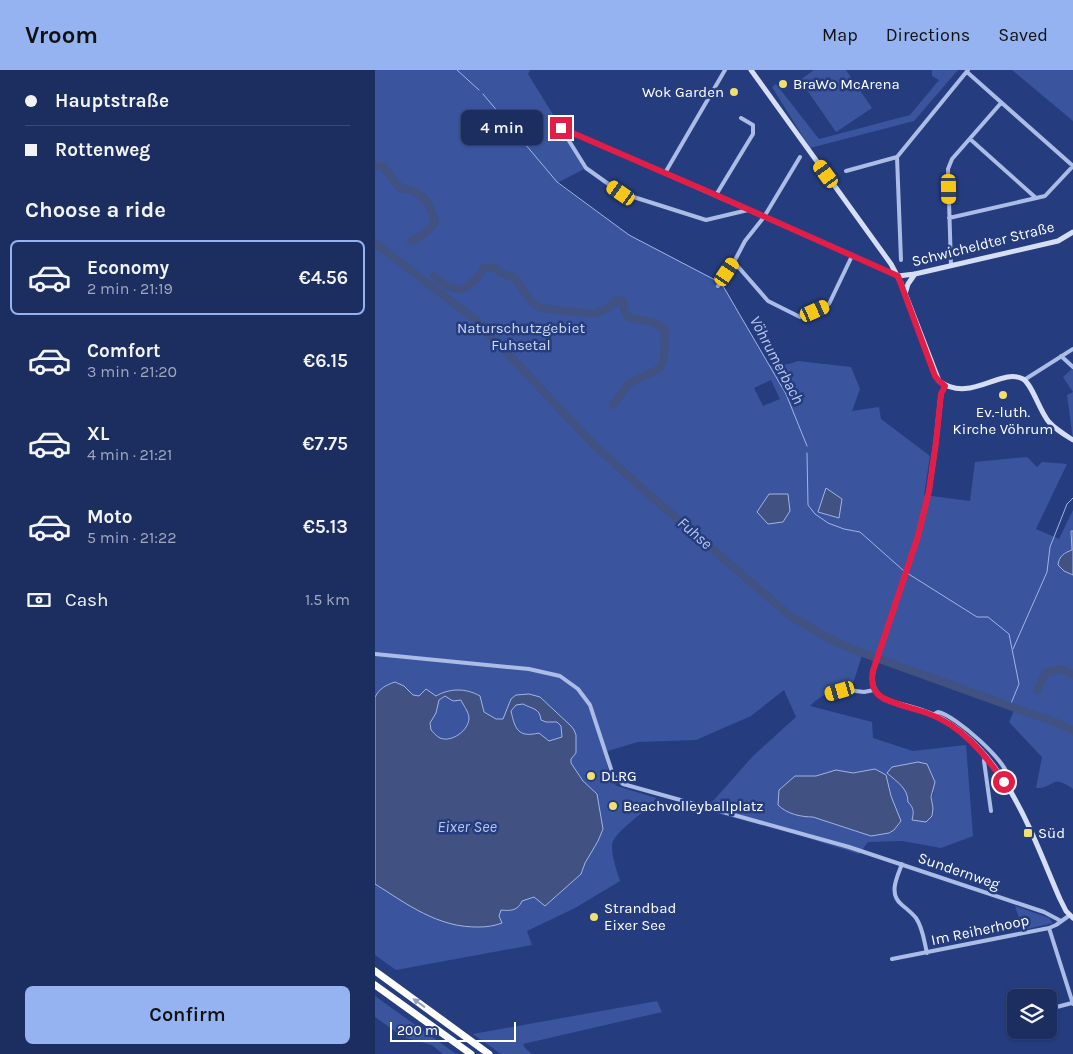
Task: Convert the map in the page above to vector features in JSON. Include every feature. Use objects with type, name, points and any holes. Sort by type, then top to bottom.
[{"type":"highway","points":[[375,971],[489,1054]]},
{"type":"highway","points":[[375,985],[471,1054]]},
{"type":"street","points":[[665,173],[725,70]]},
{"type":"street","points":[[751,70],[884,253],[898,276],[935,376],[939,381],[945,386],[972,388],[1011,377],[1024,380],[1073,349]]},
{"type":"street","points":[[846,171],[897,157],[967,71],[1073,166],[1045,196],[949,218]]},
{"type":"street","points":[[951,266],[948,169],[952,159],[971,140],[1001,103]]},
{"type":"street","points":[[716,195],[753,134],[753,124],[741,118]]},
{"type":"street","points":[[748,210],[706,220],[621,193],[586,168],[561,128],[716,195],[898,276]]},
{"type":"street","points":[[971,140],[1036,198]]},
{"type":"street","points":[[718,286],[745,241],[764,217],[800,157]]},
{"type":"street","points":[[897,157],[901,260]]},
{"type":"street","name":"Schwicheldter Straße","points":[[898,276],[915,274],[1058,241],[1073,233]]},
{"type":"street","points":[[734,262],[768,301],[800,317],[829,304],[852,256]]},
{"type":"street","points":[[905,294],[908,284],[915,274]]},
{"type":"street","points":[[1061,356],[1073,367]]},
{"type":"street","points":[[1024,380],[1049,422],[1073,440]]},
{"type":"street","points":[[945,386],[941,394],[929,491],[909,566],[875,665],[872,678],[874,690],[885,699],[933,715],[955,728],[985,756],[1004,782],[1025,819],[1060,899],[1071,917]]},
{"type":"street","name":"Sundernweg","points":[[375,654],[529,669],[560,676],[578,689],[590,705],[613,775],[619,782],[849,847],[1044,912],[1061,921]]},
{"type":"street","points":[[830,694],[848,690],[863,692],[874,690]]},
{"type":"street","points":[[933,715],[938,712],[950,716],[980,741],[1006,770],[1008,778],[1004,782]]},
{"type":"street","points":[[985,756],[983,761],[991,811]]},
{"type":"street","points":[[902,864],[895,883],[895,895],[899,902],[914,915],[919,924],[927,953]]},
{"type":"street","name":"Im Reiherhoop","points":[[892,960],[1049,928],[1071,917]]},
{"type":"street","points":[[1049,928],[1073,1004],[1057,1007]]},
{"type":"green space","name":"Naturschutzgebiet Fuhsetal","points":[[375,70],[530,70],[528,74],[586,168],[557,183],[629,235],[717,281],[723,286],[769,365],[789,364],[798,361],[851,367],[860,389],[852,411],[879,407],[881,419],[930,456],[924,495],[970,501],[975,462],[1027,457],[1037,467],[1042,462],[1067,464],[1036,529],[1059,539],[1073,510],[1073,789],[1060,782],[1036,788],[1042,757],[1009,722],[1016,706],[846,645],[788,612],[786,614],[844,648],[862,655],[852,687],[829,693],[819,698],[810,706],[872,722],[873,738],[913,751],[966,745],[973,836],[941,848],[902,841],[868,842],[859,854],[798,835],[705,810],[753,756],[796,717],[784,690],[751,716],[696,740],[638,742],[604,752],[611,781],[617,786],[656,798],[613,841],[613,856],[620,881],[575,908],[527,931],[532,945],[396,970],[375,955]],"holes":[[[771,380],[780,399],[763,406],[754,388]],[[875,769],[886,775],[891,796],[901,821],[894,830],[889,833],[872,836],[813,817],[794,814],[778,805],[795,776],[816,776],[836,770],[853,773]],[[902,785],[934,792],[932,796],[932,810],[930,817],[926,821],[914,814],[908,795]]]},
{"type":"green space","points":[[814,70],[846,70],[872,108],[836,132],[800,80]]},
{"type":"green space","points":[[932,70],[958,70],[914,121],[810,148],[772,87],[776,84],[819,139],[910,115],[939,80],[932,76]]},
{"type":"green space","points":[[1012,70],[1073,70],[1073,121]]},
{"type":"green space","points":[[1073,368],[1073,392],[1063,377]]},
{"type":"green space","points":[[1073,392],[1073,440],[1067,395]]},
{"type":"green space","points":[[1015,906],[1049,918],[1053,923],[1023,930]]},
{"type":"green space","points":[[375,996],[456,1054],[443,1054],[432,1045],[403,1037],[375,1017]]},
{"type":"green space","points":[[657,1001],[662,1012],[523,1044],[532,1054],[501,1054],[473,1034]]},
{"type":"water","points":[[826,488],[842,499],[839,518],[818,512]]},
{"type":"water","points":[[769,494],[788,494],[790,511],[783,522],[768,524],[757,512]]},
{"type":"water","points":[[1071,531],[1073,531],[1073,575],[1064,571],[1058,565],[1062,555],[1072,550]]},
{"type":"water","name":"Eixer See","points":[[395,682],[404,686],[413,695],[419,696],[426,689],[436,696],[452,690],[464,690],[475,693],[480,696],[484,712],[496,719],[503,719],[511,699],[516,695],[529,694],[540,697],[574,730],[576,735],[576,753],[571,759],[571,763],[583,781],[597,794],[603,829],[581,874],[545,906],[534,897],[522,901],[513,910],[501,910],[499,916],[502,923],[485,927],[464,926],[450,924],[411,907],[375,884],[375,697],[381,689]],"holes":[[[445,696],[453,701],[461,700],[469,716],[468,723],[463,731],[450,739],[439,737],[431,730],[430,723],[436,713],[439,700]],[[523,704],[535,709],[539,713],[541,720],[557,722],[561,726],[562,737],[549,741],[539,733],[526,734],[519,731],[514,723],[511,711],[516,705]]]},
{"type":"water","points":[[918,762],[927,764],[935,782],[931,797],[932,816],[926,822],[912,820],[913,810],[908,802],[906,793],[887,773],[892,767]]},
{"type":"water","points":[[875,769],[886,775],[891,796],[901,821],[889,833],[871,836],[813,817],[794,814],[778,805],[779,790],[795,776],[816,776],[836,770],[853,773]]},
{"type":"waterway","name":"Vöhrumerbach","points":[[457,70],[479,90]]},
{"type":"waterway","name":"Vöhrumerbach","points":[[483,94],[557,182],[629,235],[717,281]]},
{"type":"waterway","points":[[375,166],[383,166],[400,188],[408,189],[420,195],[431,209],[435,223],[424,234],[411,241]]},
{"type":"waterway","name":"Fuhse","points":[[375,243],[477,321],[594,445],[789,615],[830,639],[857,651],[1060,724],[1073,731]]},
{"type":"waterway","points":[[434,276],[446,286],[459,290],[473,281],[484,268],[495,268],[502,274],[514,277],[532,302],[541,308],[595,314],[609,307],[617,300],[623,301],[624,310],[628,317],[655,323],[665,329],[664,359],[659,369],[629,383],[613,405]]},
{"type":"waterway","name":"Vöhrumerbach","points":[[723,286],[786,394],[807,446]]},
{"type":"waterway","name":"Vöhrumerbach","points":[[807,453],[808,505],[815,514],[828,523],[860,532],[904,571]]},
{"type":"waterway","points":[[1013,649],[1047,572],[1050,547],[1067,504],[1073,498]]},
{"type":"waterway","name":"Vöhrumerbach","points":[[907,573],[977,617],[988,617],[1009,634],[1019,684],[1010,706]]},
{"type":"waterway","points":[[1037,690],[1046,672],[1062,669],[1073,675]]},
{"type":"place","name":"BraWo McArena","points":[[783,84]]},
{"type":"place","name":"Wok Garden","points":[[734,92]]},
{"type":"place","name":"Ev.-luth. Kirche Vöhrum","points":[[1003,395]]},
{"type":"place","name":"DLRG","points":[[591,776]]},
{"type":"place","name":"Beachvolleyballplatz","points":[[613,806]]},
{"type":"place","name":"Süd","points":[[1028,833]]},
{"type":"place","name":"Strandbad Eixer See","points":[[594,917]]},
{"type":"route","points":[[561,128],[898,276],[935,376],[945,386],[941,394],[928,498],[909,566],[873,671],[873,686],[874,690],[881,697],[941,718],[955,728],[980,750],[1004,782]]}]
